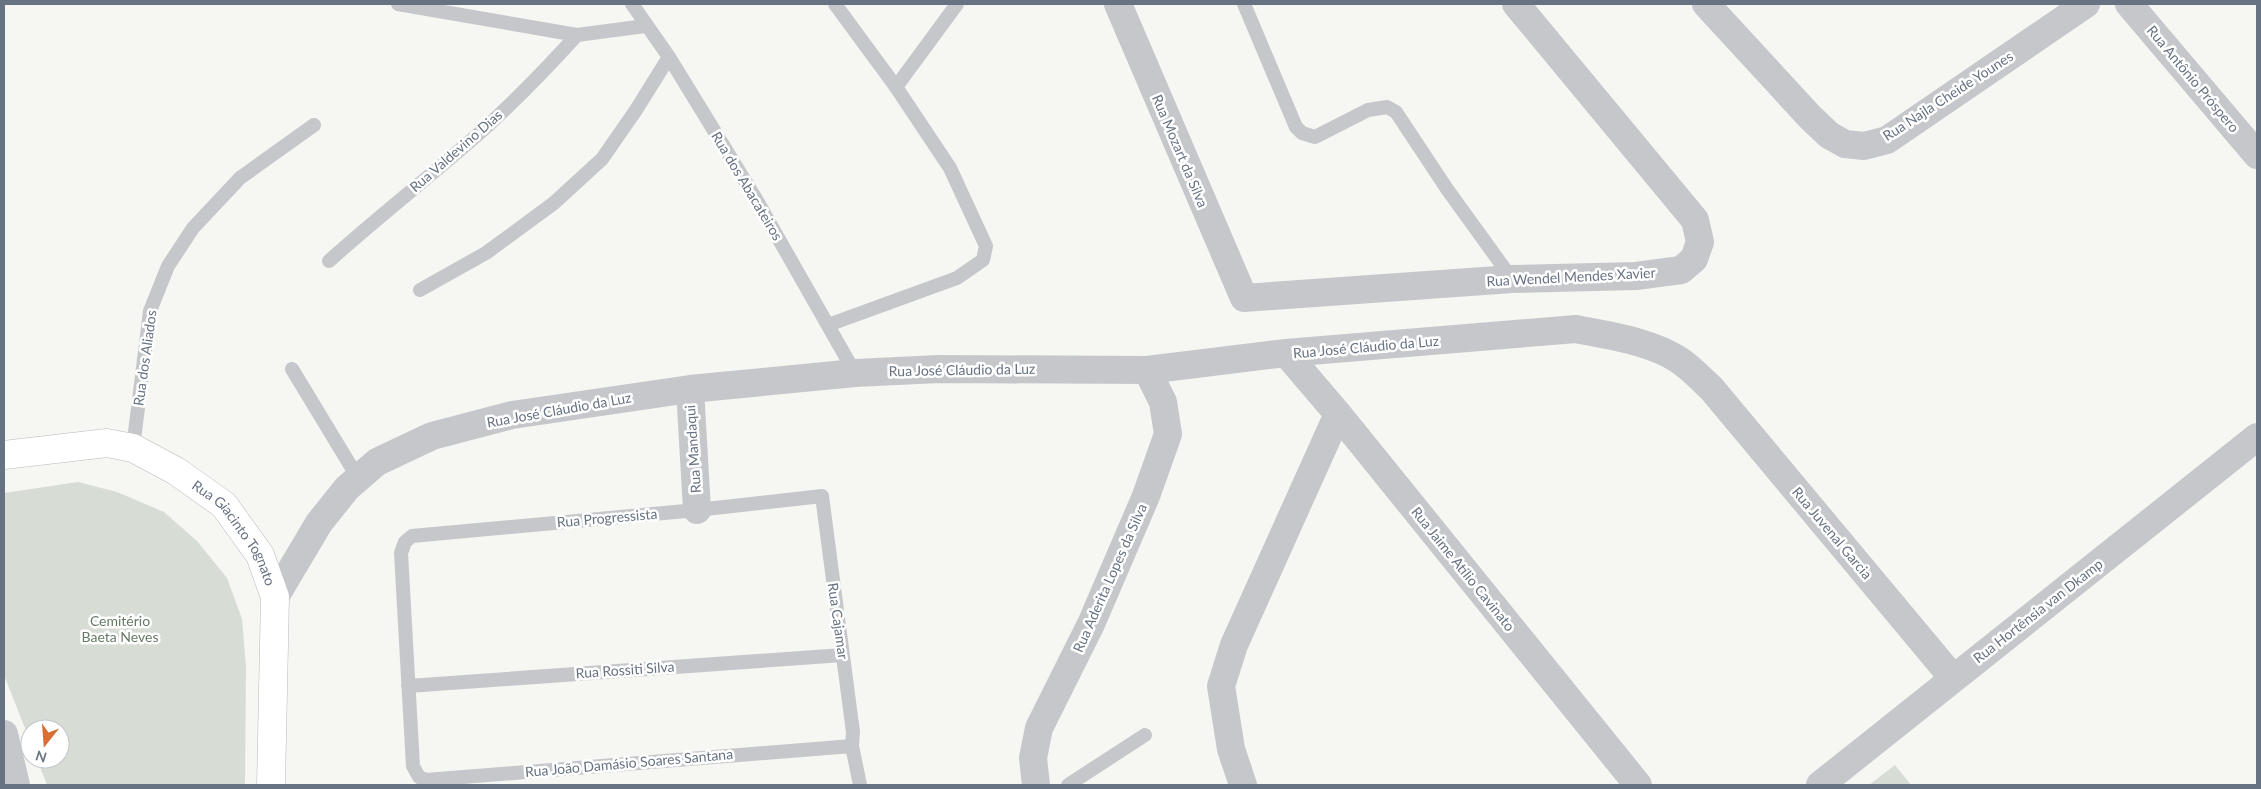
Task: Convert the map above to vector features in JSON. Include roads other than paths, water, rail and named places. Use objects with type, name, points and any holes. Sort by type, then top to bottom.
[{"type":"street","name":"Rua Mozart da Silva","points":[[1118,4],[1244,298]]},
{"type":"street","name":"Rua Wendel Mendes Xavier","points":[[1244,298],[1512,279],[1636,276],[1681,270],[1694,259],[1700,242],[1695,220],[1516,4]]},
{"type":"street","name":"Rua Najla Cheide Younes","points":[[1706,4],[1810,117],[1829,135],[1845,144],[1864,146],[1887,140],[2086,4]]},
{"type":"street","name":"Rua Antônio Próspero","points":[[2129,4],[2257,155]]},
{"type":"street","name":"Rua José Cláudio da Luz","points":[[275,597],[319,523],[347,488],[377,462],[432,436],[512,415],[690,388],[855,373],[938,369],[1147,370],[1286,353],[1576,329],[1618,338],[1659,350],[1679,360],[1711,388]]},
{"type":"street","name":"Rua Jaime Atílio Cavinato","points":[[1286,353],[1338,414],[1638,785]]},
{"type":"street","name":"Rua Aderita Lopes da Silva","points":[[1036,785],[1034,758],[1039,728],[1091,624],[1146,496],[1168,434],[1163,402],[1147,370]]},
{"type":"street","name":"Rua Mandaqui","points":[[690,388],[697,510]]},
{"type":"street","name":"Rua Juvenal Garcia","points":[[1711,388],[1953,678]]},
{"type":"street","points":[[1243,785],[1231,749],[1220,686],[1234,645],[1338,414]]},
{"type":"street","name":"Rua Hortênsia van Dkamp","points":[[1820,785],[2257,437]]},
{"type":"street","name":"Rua Giacinto Tognato","points":[[4,456],[107,443],[133,448],[176,471],[224,506],[260,555],[275,597],[271,785]]},
{"type":"street","points":[[4,734],[16,785]]},
{"type":"lane","points":[[398,4],[577,35],[645,26]]},
{"type":"lane","name":"Rua dos Abacateiros","points":[[632,4],[645,26],[668,57],[756,199],[855,373]]},
{"type":"lane","points":[[828,325],[957,278],[983,260],[986,246],[950,168],[896,87],[835,4]]},
{"type":"lane","points":[[896,87],[957,4]]},
{"type":"lane","points":[[1244,4],[1296,127],[1302,133],[1315,137],[1377,107],[1386,107],[1396,112],[1447,189],[1512,279]]},
{"type":"lane","name":"Rua Valdevino Dias","points":[[329,261],[372,222],[483,130],[527,88],[577,35]]},
{"type":"lane","points":[[420,290],[486,253],[554,203],[602,159],[636,110],[668,57]]},
{"type":"lane","name":"Rua dos Aliados","points":[[133,448],[150,311],[168,266],[193,228],[240,178],[314,125]]},
{"type":"lane","points":[[292,369],[358,478]]},
{"type":"lane","name":"Rua Progressista","points":[[408,686],[400,553],[405,542],[412,536],[697,510],[822,496]]},
{"type":"lane","name":"Rua Cajamar","points":[[822,496],[853,732],[852,746]]},
{"type":"lane","name":"Rua Rossiti Silva","points":[[408,686],[843,655]]},
{"type":"lane","name":"Rua João Damásio Soares Santana","points":[[408,686],[413,766],[419,777],[426,780],[852,746]]},
{"type":"lane","points":[[1068,785],[1145,735]]},
{"type":"lane","points":[[852,746],[860,785]]},
{"type":"park label","name":"Cemitério Baeta Neves","points":[[120,630]]}]
